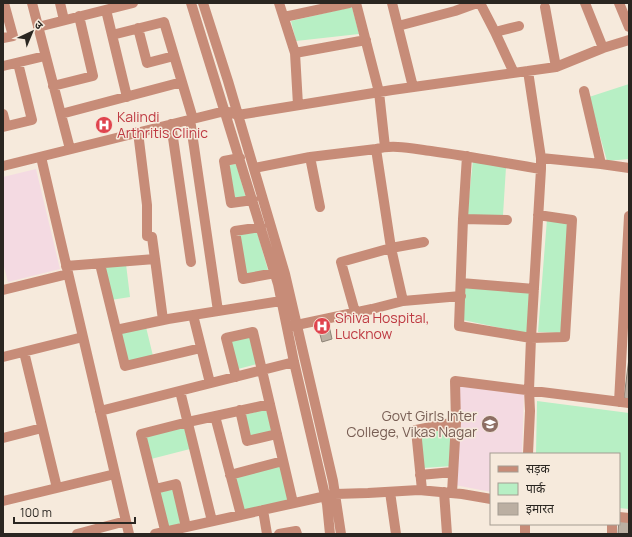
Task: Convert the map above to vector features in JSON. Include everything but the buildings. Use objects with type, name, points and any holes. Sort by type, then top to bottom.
[{"type":"street","points":[[3,3],[13,36],[3,38]]},
{"type":"street","points":[[32,3],[70,149]]},
{"type":"street","points":[[60,3],[64,20]]},
{"type":"street","points":[[38,27],[106,10],[120,5],[133,3]]},
{"type":"street","points":[[191,3],[275,273],[286,327],[314,445],[341,534]]},
{"type":"street","points":[[202,3],[238,115],[285,274],[325,444],[330,495],[327,504],[330,534]]},
{"type":"street","points":[[279,3],[295,53],[298,105]]},
{"type":"street","points":[[284,17],[349,3]]},
{"type":"street","points":[[356,3],[379,92],[380,148],[391,248],[403,301]]},
{"type":"street","points":[[392,3],[413,87]]},
{"type":"street","points":[[398,26],[455,12],[477,3]]},
{"type":"street","points":[[480,3],[514,73]]},
{"type":"street","points":[[585,3],[603,48]]},
{"type":"street","points":[[619,3],[629,27]]},
{"type":"street","points":[[545,7],[556,67]]},
{"type":"street","points":[[106,10],[127,97]]},
{"type":"street","points":[[53,86],[93,76],[79,16]]},
{"type":"street","points":[[112,35],[164,22],[182,82],[191,119],[218,311]]},
{"type":"street","points":[[495,32],[519,26]]},
{"type":"street","points":[[138,28],[147,63],[174,56]]},
{"type":"street","points":[[295,53],[366,40]]},
{"type":"street","points":[[3,166],[225,111],[238,115],[379,92],[556,67],[603,48],[629,40]]},
{"type":"street","points":[[3,66],[45,56]]},
{"type":"street","points":[[3,114],[5,127],[32,120],[18,63]]},
{"type":"street","points":[[528,71],[541,158],[531,338],[528,453]]},
{"type":"street","points":[[60,114],[182,82]]},
{"type":"street","points":[[584,91],[602,164]]},
{"type":"street","points":[[172,124],[191,262]]},
{"type":"street","points":[[138,132],[147,205],[147,236],[152,237],[163,320]]},
{"type":"street","points":[[254,168],[310,156],[380,148],[420,150],[467,156],[541,169]]},
{"type":"street","points":[[310,156],[320,207]]},
{"type":"street","points":[[467,156],[459,326],[531,338],[565,337],[572,220],[538,215]]},
{"type":"street","points":[[41,157],[129,534]]},
{"type":"street","points":[[240,158],[224,160],[231,203],[252,200]]},
{"type":"street","points":[[541,158],[629,168]]},
{"type":"street","points":[[447,534],[448,493],[453,472],[456,422],[455,381],[624,402],[629,216]]},
{"type":"street","points":[[463,219],[507,220]]},
{"type":"street","points":[[261,227],[235,231],[243,279],[275,273]]},
{"type":"street","points":[[355,312],[341,262],[391,248],[424,242]]},
{"type":"street","points":[[3,290],[67,270],[100,264],[155,260]]},
{"type":"street","points":[[100,264],[124,366],[201,348]]},
{"type":"street","points":[[461,283],[534,288]]},
{"type":"street","points":[[286,327],[403,301],[461,296]]},
{"type":"street","points":[[116,330],[163,320],[281,301]]},
{"type":"street","points":[[193,315],[210,383]]},
{"type":"street","points":[[236,377],[226,338],[253,332],[293,503]]},
{"type":"street","points":[[3,357],[83,337]]},
{"type":"street","points":[[24,352],[57,488]]},
{"type":"street","points":[[100,411],[294,362]]},
{"type":"street","points":[[301,391],[312,389]]},
{"type":"street","points":[[180,391],[212,521]]},
{"type":"street","points":[[270,404],[142,434],[155,489],[162,533],[330,495],[422,490],[490,499]]},
{"type":"street","points":[[240,410],[247,441],[277,434]]},
{"type":"street","points":[[215,416],[241,515]]},
{"type":"street","points":[[422,490],[416,430],[456,422]]},
{"type":"street","points":[[3,438],[42,428]]},
{"type":"street","points":[[314,445],[325,444]]},
{"type":"street","points":[[230,475],[283,461]]},
{"type":"street","points":[[420,474],[453,472]]},
{"type":"street","points":[[3,501],[115,474]]},
{"type":"street","points":[[155,489],[176,484],[186,527]]},
{"type":"street","points":[[390,492],[396,534]]},
{"type":"street","points":[[263,510],[267,534]]},
{"type":"street","points":[[77,534],[126,521]]},
{"type":"street","points":[[279,534],[296,531],[297,534]]},
{"type":"shaded area","points":[[36,169],[60,269],[8,282],[3,263],[3,177]]},
{"type":"shaded area","name":"Govt Girls Inter College, Vikas Nagar","points":[[459,384],[524,394],[522,453],[490,453],[490,492],[455,485]]},
{"type":"green space","points":[[352,7],[359,34],[296,41],[291,21]]},
{"type":"green space","points":[[629,84],[629,159],[607,161],[589,97]]},
{"type":"green space","points":[[473,160],[506,167],[503,215],[467,215]]},
{"type":"green space","points":[[236,164],[246,198],[235,199],[229,165]]},
{"type":"green space","points":[[547,219],[568,222],[562,333],[538,332]]},
{"type":"green space","points":[[257,232],[268,270],[246,275],[239,235]]},
{"type":"green space","points":[[126,264],[130,297],[111,300],[104,266]]},
{"type":"green space","points":[[465,287],[529,293],[528,334],[463,320]]},
{"type":"green space","points":[[146,327],[153,356],[128,362],[120,333]]},
{"type":"green space","points":[[250,336],[257,364],[238,369],[230,341]]},
{"type":"green space","points":[[537,401],[629,413],[629,509],[620,508],[620,453],[536,453]]},
{"type":"green space","points":[[266,409],[272,431],[250,437],[245,415]]},
{"type":"green space","points":[[452,425],[452,466],[423,468],[420,431]]},
{"type":"green space","points":[[184,427],[190,449],[151,459],[145,437]]},
{"type":"green space","points":[[280,466],[289,500],[243,511],[234,477]]},
{"type":"green space","points":[[174,489],[183,523],[167,527],[158,493]]},
{"type":"place","name":"Kalindi Arthritis Clinic","points":[[104,125]]},
{"type":"place","name":"Shiva Hospital, Lucknow","points":[[322,326]]},
{"type":"place","name":"Govt Girls Inter College, Vikas Nagar","points":[[490,424]]}]
